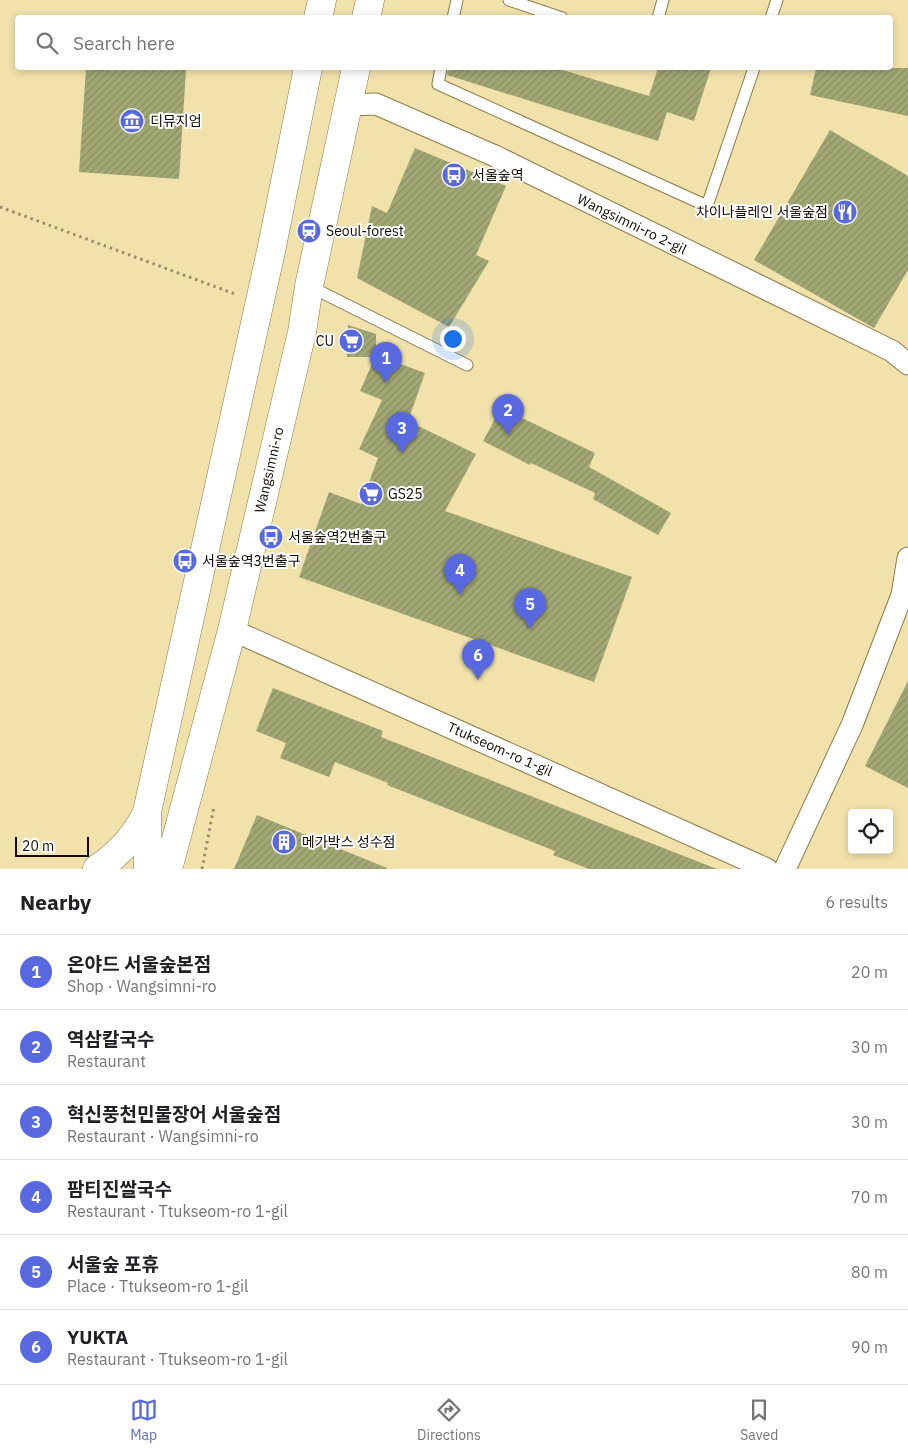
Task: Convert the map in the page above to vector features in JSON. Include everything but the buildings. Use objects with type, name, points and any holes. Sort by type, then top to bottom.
[{"type":"main road","points":[[319,15],[322,0]]},
{"type":"main road","points":[[367,15],[370,0]]},
{"type":"main road","points":[[97,869],[118,853],[138,833],[147,812],[259,303],[308,70]]},
{"type":"main road","name":"Wangsimni-ro","points":[[168,869],[232,630],[302,332],[309,286],[356,70]]},
{"type":"main road","points":[[147,812],[148,869]]},
{"type":"street","name":"Wangsimni-ro 2-gil","points":[[349,105],[376,104],[495,156],[892,351],[908,364]]},
{"type":"street","points":[[786,869],[852,725],[905,597],[908,558]]},
{"type":"street","name":"Ttukseom-ro 1-gil","points":[[232,630],[767,869]]},
{"type":"lane","points":[[454,15],[457,0]]},
{"type":"lane","points":[[509,0],[553,15]]},
{"type":"lane","points":[[659,15],[663,0]]},
{"type":"lane","points":[[772,15],[777,0]]},
{"type":"lane","points":[[441,70],[438,84],[707,206],[753,70]]},
{"type":"lane","points":[[309,286],[467,365]]},
{"type":"path","points":[[0,207],[259,303]]},
{"type":"place","name":"디뮤지엄","points":[[132,121]]},
{"type":"place","name":"서울숲역","points":[[454,175]]},
{"type":"place","name":"차이나플레인 서울숲점","points":[[845,212]]},
{"type":"place","name":"Seoul-forest","points":[[309,231]]},
{"type":"place","name":"CU","points":[[351,341]]},
{"type":"place","name":"온야드 서울숲본점","points":[[386,383]]},
{"type":"place","name":"역삼칼국수","points":[[508,435]]},
{"type":"place","name":"혁신풍천민물장어 서울숲점","points":[[402,453]]},
{"type":"place","name":"GS25","points":[[371,494]]},
{"type":"place","name":"서울숲역2번출구","points":[[271,537]]},
{"type":"place","name":"서울숲역3번출구","points":[[185,561]]},
{"type":"place","name":"팜티진쌀국수","points":[[460,595]]},
{"type":"place","name":"서울숲 포휴","points":[[530,629]]},
{"type":"place","name":"YUKTA","points":[[478,680]]},
{"type":"place","name":"메가박스 성수점","points":[[284,842]]}]
